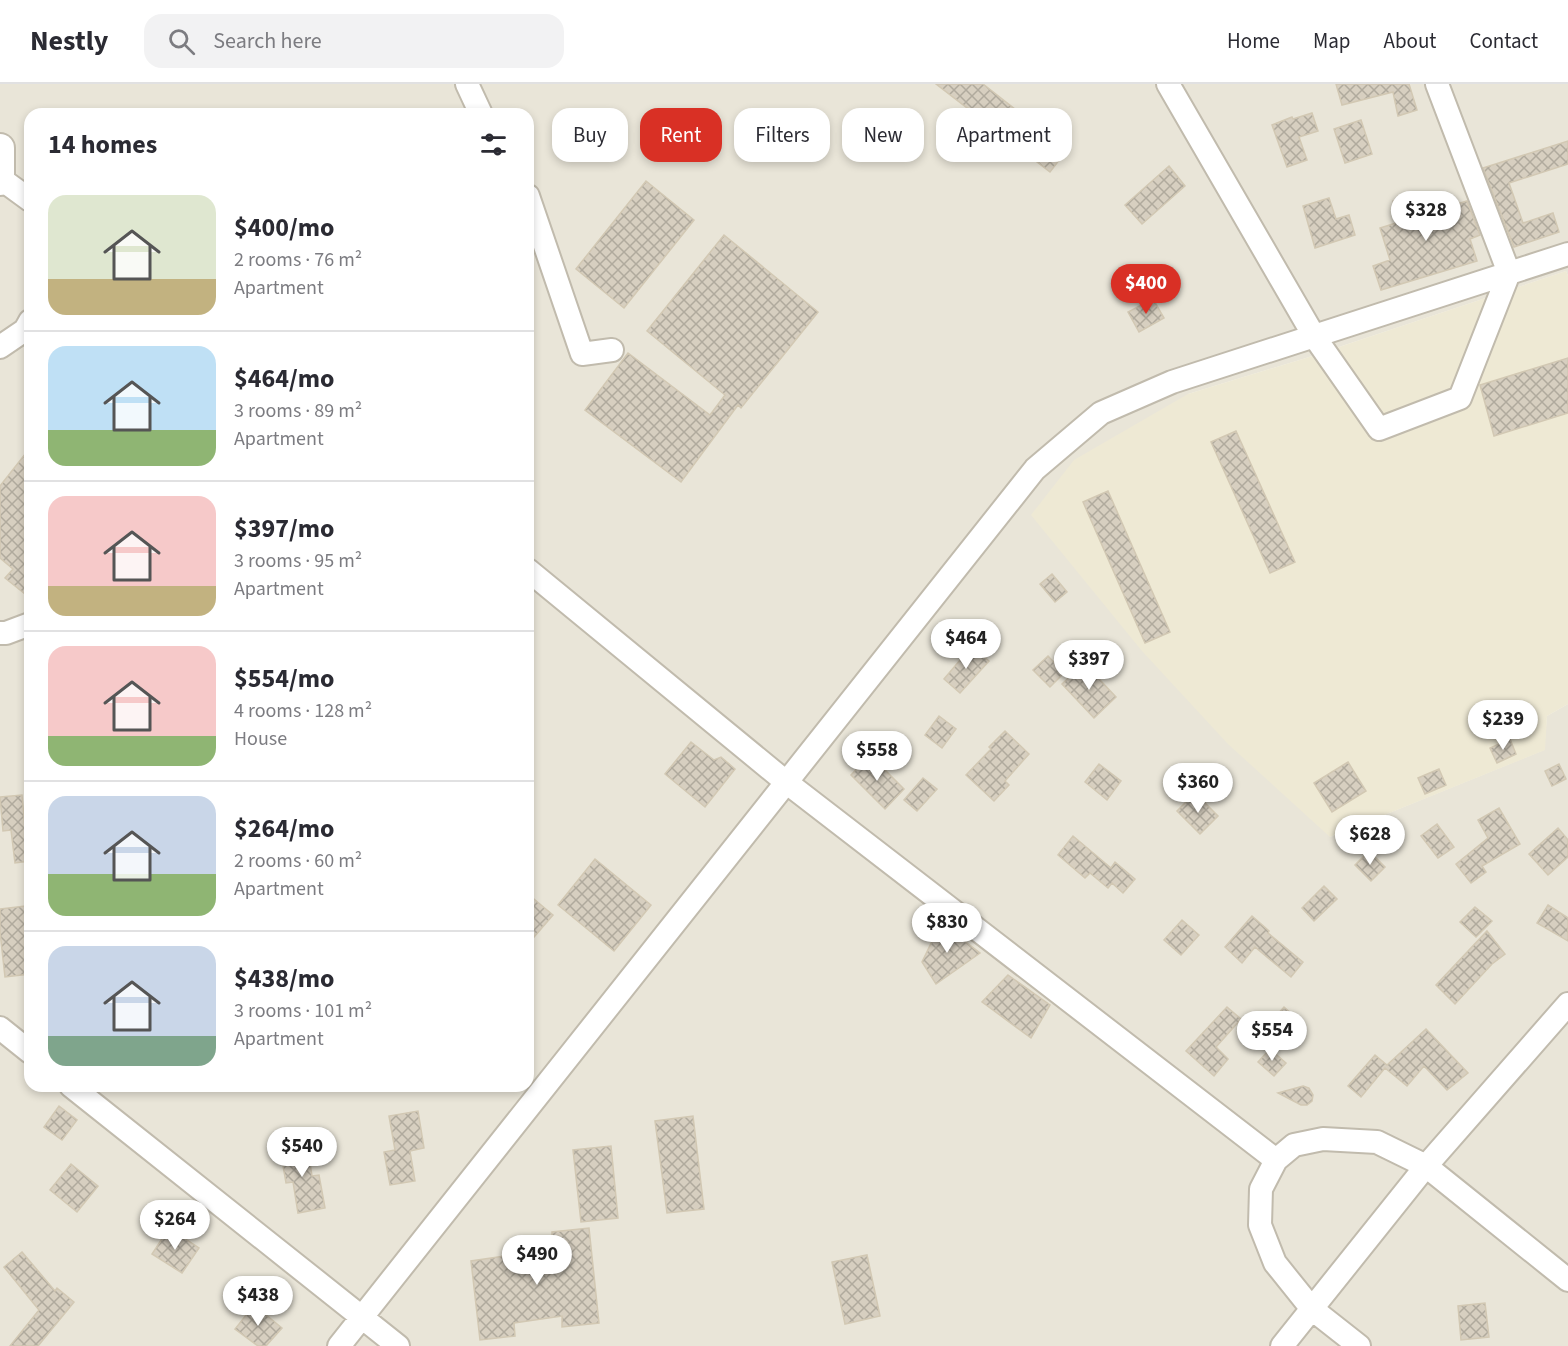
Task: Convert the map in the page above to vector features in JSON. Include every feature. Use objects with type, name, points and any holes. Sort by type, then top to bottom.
[{"type":"street","points":[[467,84],[478,108]]},
{"type":"street","points":[[1168,84],[1314,336],[1379,429],[1460,398],[1509,273],[1437,84]]},
{"type":"street","points":[[0,148],[0,180],[24,196]]},
{"type":"street","points":[[534,214],[582,354],[612,350]]},
{"type":"street","points":[[339,1346],[1035,469],[1101,413],[1172,382],[1568,254]]},
{"type":"street","points":[[0,346],[24,330]]},
{"type":"street","points":[[534,575],[786,782],[1276,1161]]},
{"type":"street","points":[[0,633],[24,626]]},
{"type":"street","points":[[1282,1346],[1425,1166],[1568,1004]]},
{"type":"street","points":[[0,1028],[24,1047]]},
{"type":"street","points":[[79,1092],[398,1346]]},
{"type":"street","points":[[1359,1346],[1312,1309],[1275,1263],[1260,1225],[1261,1189],[1276,1161],[1294,1145],[1323,1139],[1377,1142],[1425,1166],[1568,1280]]},
{"type":"shaded area","points":[[0,84],[1568,84],[1568,276],[1566,271],[1306,358],[1188,394],[1330,837],[1544,750],[1547,716],[1568,704],[1568,1346],[0,1346]]},
{"type":"shaded area","points":[[1566,271],[1568,276],[1568,704],[1547,716],[1545,750],[1330,837],[1228,744],[1142,651],[1031,515],[1074,460],[1188,394],[1306,358]]},
{"type":"building","points":[[936,84],[983,84],[1014,108],[967,108]]},
{"type":"building","points":[[1336,84],[1409,84],[1417,110],[1398,116],[1393,92],[1342,105]]},
{"type":"building","points":[[1312,113],[1318,131],[1299,137],[1307,160],[1287,167],[1272,125],[1292,117],[1293,119]]},
{"type":"building","points":[[1361,120],[1372,154],[1345,163],[1334,129]]},
{"type":"building","points":[[1568,141],[1568,164],[1509,183],[1523,223],[1553,213],[1559,232],[1514,247],[1483,168]]},
{"type":"building","points":[[1037,162],[1058,162],[1050,172]]},
{"type":"building","points":[[1169,166],[1185,186],[1142,224],[1125,205]]},
{"type":"building","points":[[646,181],[694,220],[624,308],[576,269]]},
{"type":"building","points":[[1416,192],[1424,214],[1467,201],[1480,235],[1470,239],[1477,261],[1381,290],[1373,266],[1390,260],[1380,228],[1396,223],[1393,201]]},
{"type":"building","points":[[1329,198],[1336,219],[1349,215],[1355,235],[1315,248],[1303,206]]},
{"type":"building","points":[[724,235],[818,312],[741,408],[738,405],[681,482],[585,410],[628,353],[710,415],[725,395],[647,331]]},
{"type":"building","points":[[1153,299],[1164,318],[1139,332],[1128,312]]},
{"type":"building","points":[[1568,358],[1568,413],[1494,436],[1480,385]]},
{"type":"building","points":[[1236,431],[1295,562],[1270,573],[1211,442]]},
{"type":"building","points":[[24,456],[24,593],[5,578],[13,569],[0,558],[0,486]]},
{"type":"building","points":[[1108,491],[1170,632],[1145,643],[1083,502]]},
{"type":"building","points":[[1052,574],[1067,592],[1055,602],[1040,584]]},
{"type":"building","points":[[972,646],[989,661],[960,693],[944,679]]},
{"type":"building","points":[[1048,656],[1064,673],[1050,687],[1033,670]]},
{"type":"building","points":[[1084,663],[1116,697],[1094,718],[1062,684]]},
{"type":"building","points":[[939,716],[956,729],[942,748],[925,735]]},
{"type":"building","points":[[1005,731],[1029,754],[1005,781],[1009,785],[994,801],[966,775]]},
{"type":"building","points":[[1510,739],[1516,754],[1497,763],[1490,748]]},
{"type":"building","points":[[691,742],[714,760],[721,757],[735,769],[705,807],[665,774]]},
{"type":"building","points":[[870,755],[904,789],[885,809],[851,775]]},
{"type":"building","points":[[1348,762],[1366,791],[1332,812],[1314,783]]},
{"type":"building","points":[[1099,764],[1121,781],[1107,800],[1085,782]]},
{"type":"building","points":[[1559,764],[1566,779],[1552,786],[1545,771]]},
{"type":"building","points":[[1439,769],[1446,785],[1425,794],[1418,778]]},
{"type":"building","points":[[923,778],[937,789],[917,811],[904,800]]},
{"type":"building","points":[[1195,793],[1218,816],[1200,834],[1177,811]]},
{"type":"building","points":[[22,795],[24,862],[15,863],[11,830],[3,831],[0,797]]},
{"type":"building","points":[[1499,808],[1520,844],[1482,866],[1486,872],[1471,883],[1456,864],[1488,838],[1478,820]]},
{"type":"building","points":[[1437,824],[1454,847],[1438,858],[1421,836]]},
{"type":"building","points":[[1558,828],[1568,840],[1568,857],[1548,875],[1529,854]]},
{"type":"building","points":[[1073,836],[1111,868],[1115,862],[1135,879],[1123,893],[1112,883],[1108,888],[1090,873],[1085,878],[1058,855]]},
{"type":"building","points":[[1369,851],[1385,867],[1371,881],[1355,865]]},
{"type":"building","points":[[595,859],[651,905],[614,951],[558,905]]},
{"type":"building","points":[[1324,886],[1337,899],[1314,921],[1302,908]]},
{"type":"building","points":[[534,899],[553,915],[534,937]]},
{"type":"building","points":[[1548,905],[1568,918],[1568,941],[1537,923]]},
{"type":"building","points":[[24,906],[24,975],[5,977],[0,909]]},
{"type":"building","points":[[1475,907],[1492,921],[1476,937],[1460,922]]},
{"type":"building","points":[[1252,916],[1269,931],[1268,933],[1303,962],[1291,977],[1255,947],[1242,963],[1225,947]]},
{"type":"building","points":[[1182,920],[1199,935],[1181,955],[1164,940]]},
{"type":"building","points":[[941,923],[980,953],[936,984],[922,962]]},
{"type":"building","points":[[1487,931],[1505,954],[1492,964],[1455,1004],[1436,985]]},
{"type":"building","points":[[1008,975],[1050,1005],[1031,1038],[982,1002]]},
{"type":"building","points":[[1227,1007],[1241,1019],[1216,1047],[1228,1059],[1214,1076],[1186,1051]]},
{"type":"building","points":[[1284,1007],[1305,1026],[1291,1043],[1269,1024]]},
{"type":"building","points":[[1426,1029],[1468,1073],[1447,1090],[1424,1066],[1407,1086],[1385,1068],[1361,1097],[1348,1086],[1375,1055],[1387,1065]]},
{"type":"building","points":[[1270,1049],[1286,1063],[1274,1076],[1258,1062]]},
{"type":"building","points":[[1303,1086],[1309,1088],[1313,1095],[1312,1101],[1307,1105],[1301,1105],[1278,1093]]},
{"type":"building","points":[[59,1106],[77,1120],[62,1140],[44,1127]]},
{"type":"building","points":[[418,1111],[424,1148],[410,1151],[415,1181],[390,1185],[384,1152],[395,1150],[389,1116]]},
{"type":"building","points":[[693,1116],[704,1209],[667,1213],[655,1121]]},
{"type":"building","points":[[307,1143],[312,1176],[319,1175],[325,1208],[298,1213],[293,1182],[286,1183],[280,1148]]},
{"type":"building","points":[[611,1146],[618,1218],[581,1222],[573,1150]]},
{"type":"building","points":[[71,1164],[98,1186],[77,1212],[50,1190]]},
{"type":"building","points":[[169,1228],[199,1248],[182,1273],[152,1254]]},
{"type":"building","points":[[589,1228],[599,1323],[562,1327],[562,1316],[514,1323],[515,1336],[480,1340],[471,1261],[552,1249],[552,1232]]},
{"type":"building","points":[[22,1252],[55,1291],[57,1288],[74,1302],[38,1346],[10,1346],[39,1310],[4,1267]]},
{"type":"building","points":[[867,1255],[880,1316],[845,1324],[832,1262]]},
{"type":"building","points":[[1485,1303],[1489,1337],[1461,1340],[1458,1306]]},
{"type":"building","points":[[254,1305],[282,1328],[266,1346],[258,1346],[235,1329]]}]
